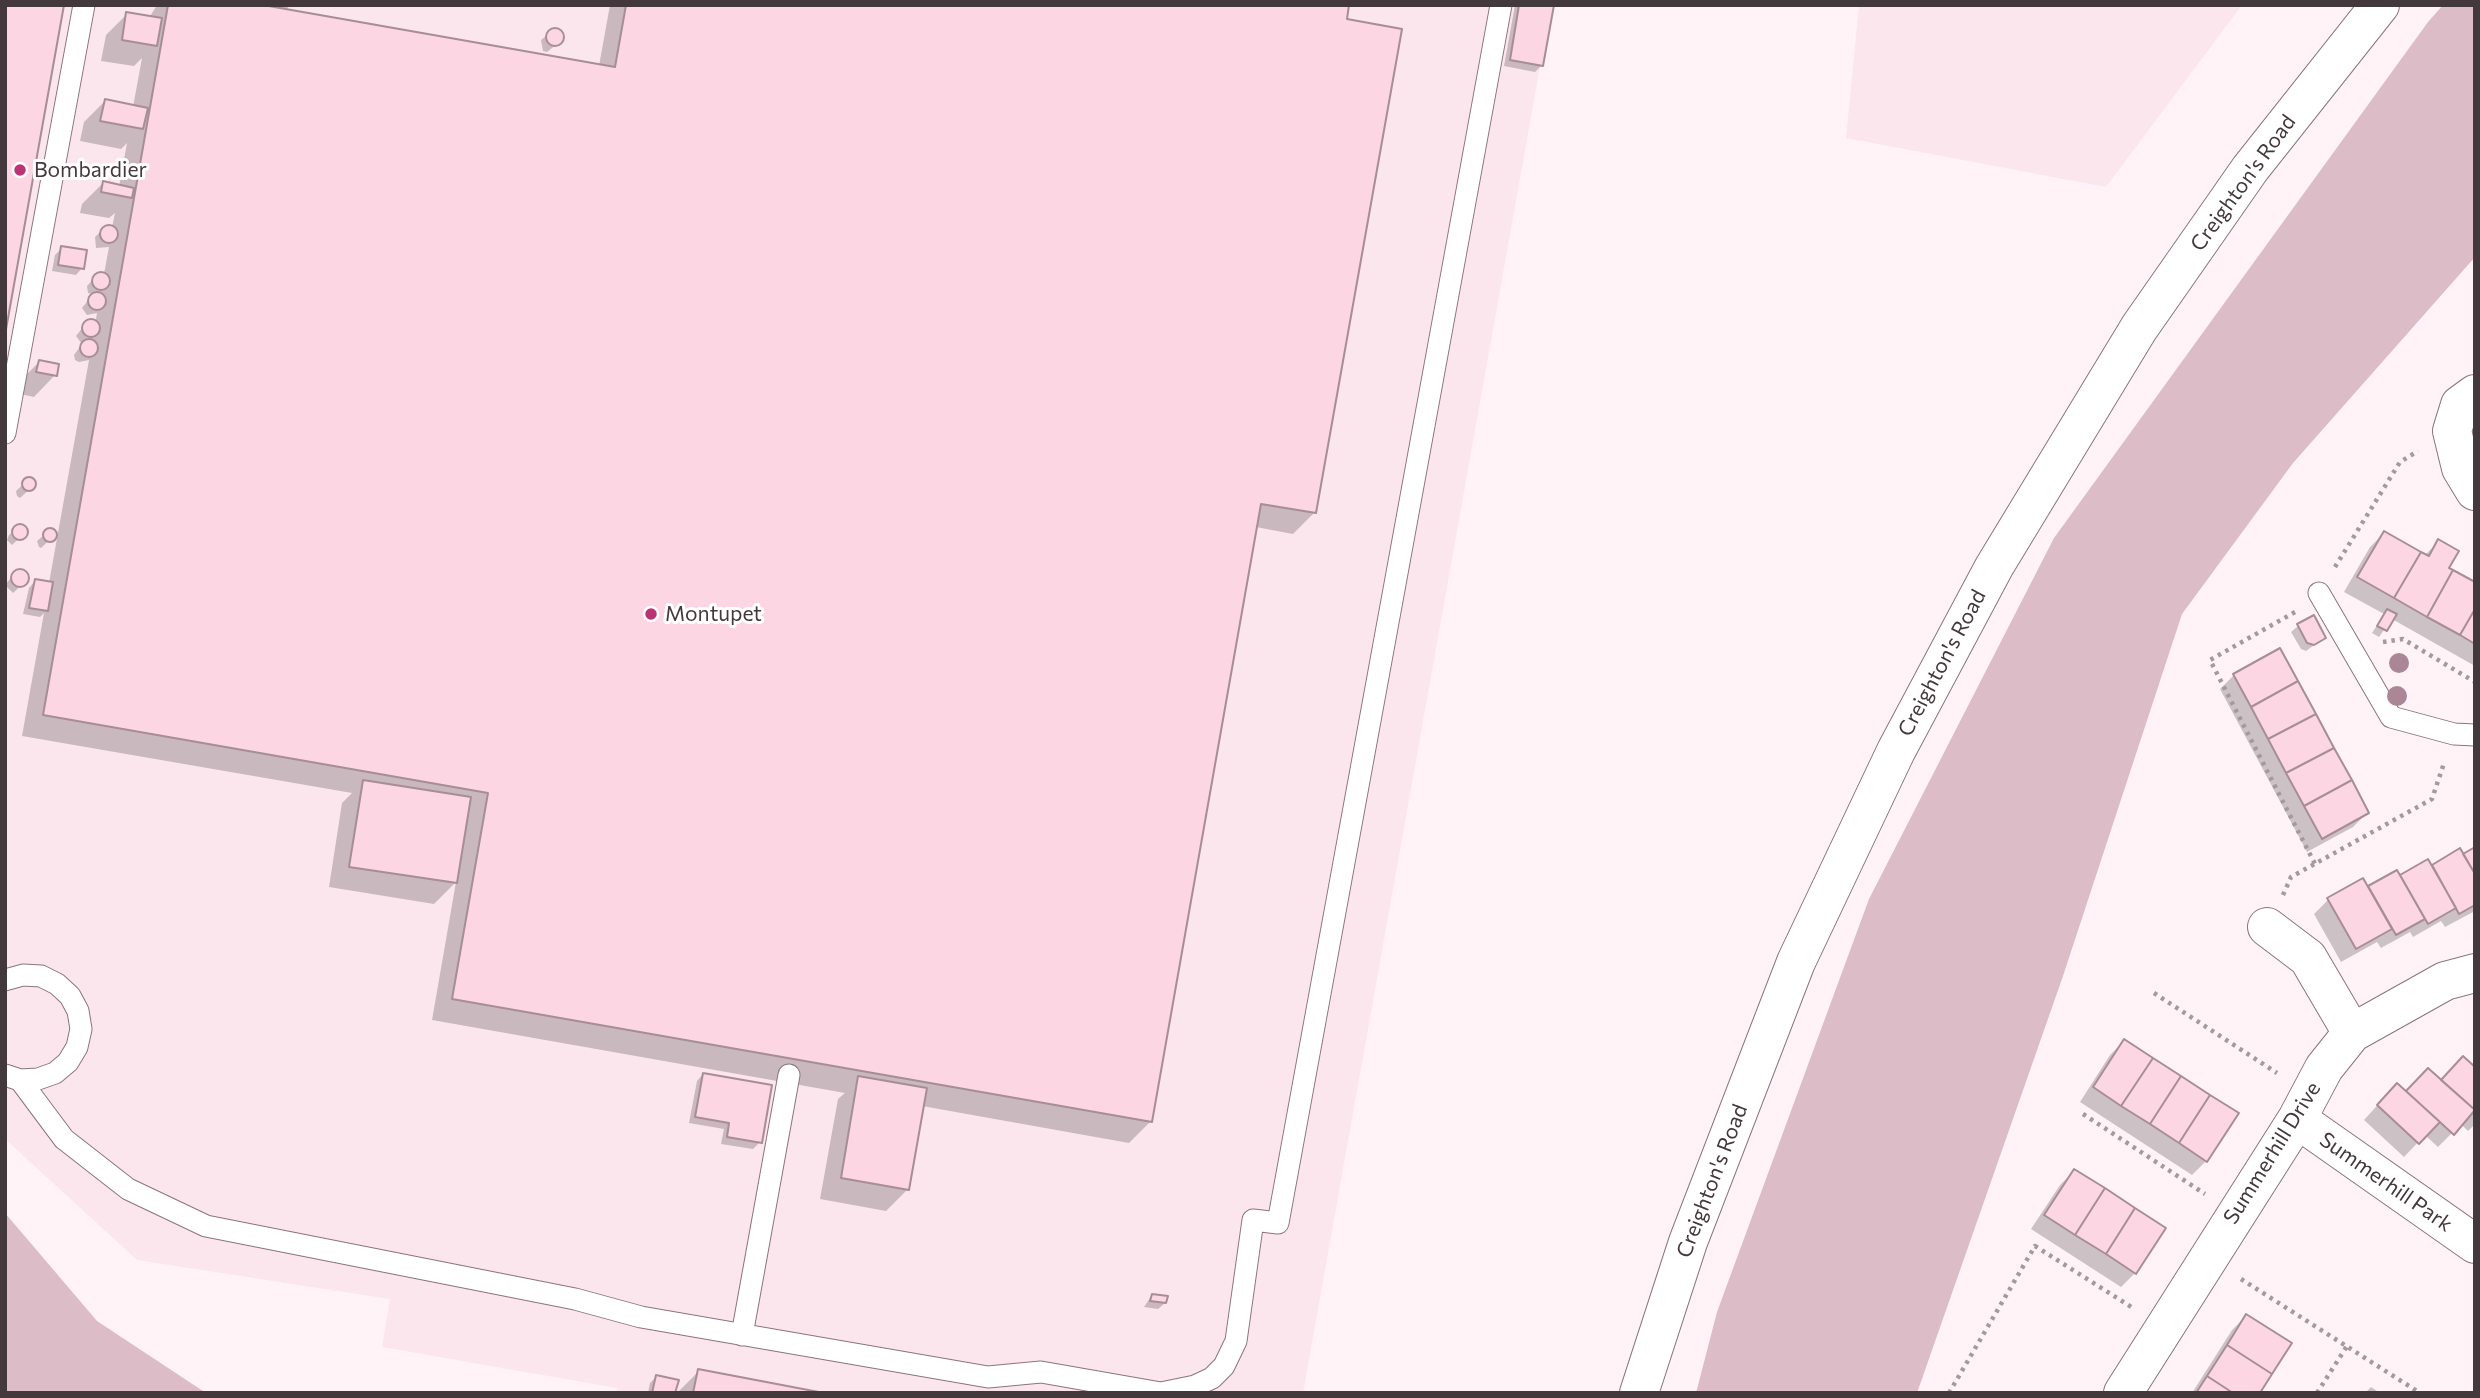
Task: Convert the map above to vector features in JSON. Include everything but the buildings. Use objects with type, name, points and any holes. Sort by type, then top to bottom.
[{"type":"main road","name":"Creighton's Road","points":[[1639,1393],[1688,1242],[1796,962],[1909,726],[1994,567],[2139,328],[2250,169],[2380,5]]},
{"type":"main road","points":[[2475,394],[2460,405],[2452,431],[2461,468],[2475,491]]},
{"type":"main road","points":[[2267,927],[2308,958],[2352,1033]]},
{"type":"main road","name":"Summerhill Drive","points":[[2123,1393],[2304,1107],[2324,1068],[2352,1033],[2445,981],[2475,974]]},
{"type":"main road","name":"Summerhill Park","points":[[2304,1107],[2475,1244]]},
{"type":"lane","points":[[5,433],[84,5]]},
{"type":"lane","points":[[13,1078],[64,1139],[128,1189],[206,1226],[575,1298],[641,1317],[988,1377],[1041,1372],[1161,1393],[1195,1386],[1212,1378],[1231,1356],[1236,1341],[1253,1220],[1278,1223],[1501,5]]},
{"type":"lane","points":[[2319,593],[2391,717],[2464,734]]},
{"type":"lane","points":[[5,980],[23,975],[41,976],[57,984],[70,996],[78,1011],[81,1029],[77,1046],[68,1062],[55,1073],[38,1079],[13,1078]]},
{"type":"lane","points":[[742,1335],[789,1075]]},
{"type":"path","points":[[2350,646],[2403,639],[2475,682]]},
{"type":"path","points":[[2267,927],[2291,877],[2432,799],[2464,734]]},
{"type":"path","points":[[2154,993],[2304,1107]]},
{"type":"path","points":[[2083,1114],[2235,1214]]},
{"type":"path","points":[[1949,1393],[2035,1246],[2164,1327]]},
{"type":"path","points":[[2207,1258],[2420,1393]]},
{"type":"path","points":[[2317,1393],[2347,1346]]},
{"type":"shaded area","points":[[5,5],[1551,5],[1303,1393],[616,1393],[617,1388],[382,1347],[390,1299],[137,1260],[5,1139]]},
{"type":"shaded area","points":[[1859,5],[2242,5],[2106,187],[1846,138]]},
{"type":"shaded area","points":[[2443,5],[2475,5],[2475,257],[2293,463],[2182,614],[2063,976],[1917,1393],[1696,1393],[1717,1312],[1869,899],[2054,538]]},
{"type":"shaded area","points":[[5,1213],[97,1321],[206,1393],[5,1393]]},
{"type":"place","name":"Bombardier","points":[[20,170]]},
{"type":"place","name":"Montupet","points":[[651,614]]}]
